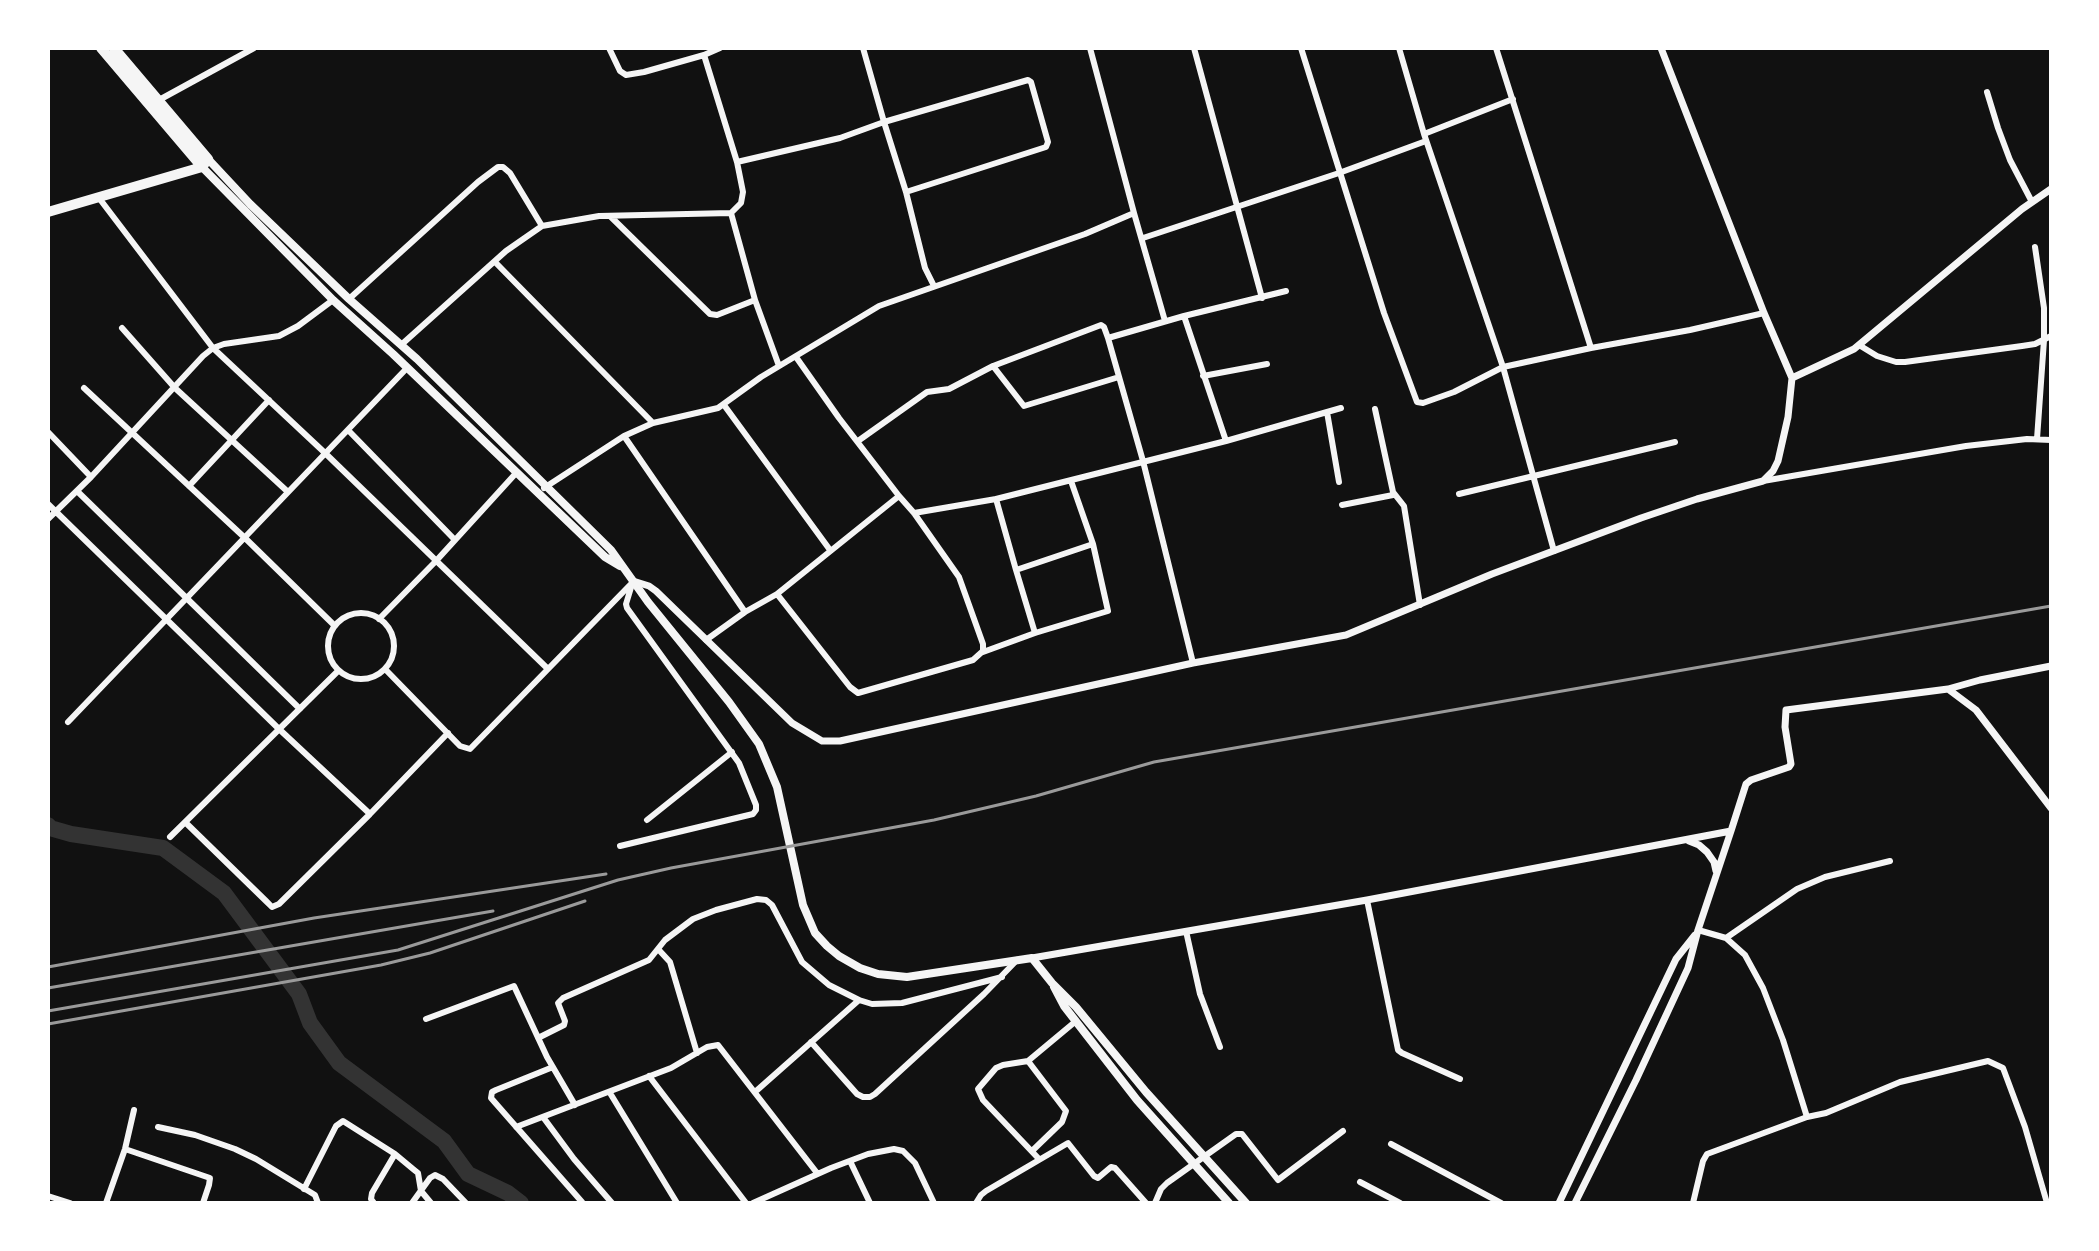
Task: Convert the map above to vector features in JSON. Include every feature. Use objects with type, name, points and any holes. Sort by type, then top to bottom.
[{"type":"highway","points":[[101,48],[205,163]]},
{"type":"highway","points":[[114,48],[205,163]]},
{"type":"highway","points":[[48,212],[205,163]]},
{"type":"main road","points":[[205,163],[401,345],[611,550],[759,744],[777,787],[803,905],[815,933],[839,956],[878,974],[907,977],[1032,958],[1246,1203]]},
{"type":"main road","points":[[205,163],[333,300],[605,557],[621,566]]},
{"type":"main road","points":[[1052,983],[1064,1006],[1137,1100],[1229,1203]]},
{"type":"street","points":[[158,101],[254,48]]},
{"type":"street","points":[[609,48],[620,71],[626,75],[720,48]]},
{"type":"street","points":[[863,48],[925,268],[934,286]]},
{"type":"street","points":[[1090,48],[1165,321]]},
{"type":"street","points":[[1194,48],[1262,298]]},
{"type":"street","points":[[1301,48],[1384,313],[1417,402],[1423,403],[1454,392],[1503,367],[1764,313]]},
{"type":"street","points":[[1399,48],[1425,138],[1503,367],[1554,551]]},
{"type":"street","points":[[1496,48],[1591,348]]},
{"type":"street","points":[[1661,48],[1792,378],[1788,417],[1778,461],[1763,481]]},
{"type":"street","points":[[401,345],[518,241],[542,226],[599,216],[731,213],[743,198],[737,162],[704,55]]},
{"type":"street","points":[[737,162],[840,138],[1028,80],[1032,84],[1048,142],[1046,147],[906,192]]},
{"type":"street","points":[[1987,92],[2010,160],[2032,202]]},
{"type":"street","points":[[1143,238],[1339,173],[1513,99]]},
{"type":"street","points":[[349,299],[498,167],[510,173],[542,226]]},
{"type":"street","points":[[1792,378],[1859,345],[2051,189]]},
{"type":"street","points":[[99,197],[213,348],[548,669]]},
{"type":"street","points":[[731,213],[755,300],[779,366]]},
{"type":"street","points":[[538,494],[624,436],[653,423],[724,405],[779,366],[879,306],[1085,234],[1134,213]]},
{"type":"street","points":[[611,217],[710,314],[717,315],[755,300]]},
{"type":"street","points":[[2035,247],[2048,338],[2037,439]]},
{"type":"street","points":[[495,262],[653,423]]},
{"type":"street","points":[[1108,338],[1286,291]]},
{"type":"street","points":[[48,519],[213,348],[279,336],[333,300]]},
{"type":"street","points":[[1184,316],[1226,441]]},
{"type":"street","points":[[858,441],[927,392],[949,389],[993,366],[1101,325],[1108,338],[1143,461],[1193,663]]},
{"type":"street","points":[[122,328],[175,388],[288,492]]},
{"type":"street","points":[[1859,345],[1877,356],[1905,362],[2022,346],[2048,338]]},
{"type":"street","points":[[796,357],[959,577],[983,644],[982,652]]},
{"type":"street","points":[[1203,376],[1267,364]]},
{"type":"street","points":[[993,366],[1024,406],[1119,377]]},
{"type":"street","points":[[68,722],[407,368]]},
{"type":"street","points":[[84,388],[335,626]]},
{"type":"street","points":[[189,486],[269,400]]},
{"type":"street","points":[[724,405],[830,550]]},
{"type":"street","points":[[914,513],[996,499],[1071,481],[1341,408]]},
{"type":"street","points":[[1375,409],[1393,495],[1404,506],[1420,605]]},
{"type":"street","points":[[1327,412],[1339,482]]},
{"type":"street","points":[[348,430],[455,540]]},
{"type":"street","points":[[48,432],[91,477]]},
{"type":"street","points":[[624,436],[745,612]]},
{"type":"street","points":[[633,581],[656,591],[792,723],[822,741],[840,741],[1193,663],[1346,635],[1492,574],[1669,508],[1763,481],[1966,446],[2051,440]]},
{"type":"street","points":[[1459,494],[1675,442]]},
{"type":"street","points":[[379,619],[517,472]]},
{"type":"street","points":[[777,594],[858,693],[973,660],[982,652],[1108,611],[1093,544],[1071,481]]},
{"type":"street","points":[[77,491],[300,709]]},
{"type":"street","points":[[1342,505],[1393,495]]},
{"type":"street","points":[[706,640],[777,594],[899,496]]},
{"type":"street","points":[[996,499],[1035,633]]},
{"type":"street","points":[[48,504],[370,814]]},
{"type":"street","points":[[1016,570],[1093,544]]},
{"type":"street","points":[[385,669],[460,746],[470,749],[633,581]]},
{"type":"street","points":[[620,846],[753,814],[756,810],[732,752],[627,608],[633,581]]},
{"type":"street","points":[[351,615],[370,615],[379,619],[387,627],[394,648],[385,669],[367,679],[357,679],[338,671],[328,654],[330,635],[335,626],[351,615]]},
{"type":"street","points":[[1575,1203],[1688,968],[1746,784],[1791,764],[1785,727],[1786,710],[1948,689],[2051,666]]},
{"type":"street","points":[[170,837],[338,671]]},
{"type":"street","points":[[1948,689],[1976,710],[2051,808]]},
{"type":"street","points":[[185,822],[272,907],[286,900],[448,733]]},
{"type":"street","points":[[647,820],[732,752]]},
{"type":"street","points":[[1032,958],[1367,900],[1731,831]]},
{"type":"street","points":[[1686,840],[1707,852],[1717,873]]},
{"type":"street","points":[[1726,938],[1797,889],[1825,877],[1890,861]]},
{"type":"street","points":[[538,1038],[565,1023],[559,1000],[649,960],[674,932],[693,919],[757,899],[766,900],[776,913],[802,962],[829,985],[859,1000],[872,1004],[902,1003],[1002,977]]},
{"type":"street","points":[[1367,900],[1398,1050],[1460,1079]]},
{"type":"street","points":[[1698,930],[1726,938],[1745,955],[1763,988],[1783,1040],[1807,1117]]},
{"type":"street","points":[[1559,1203],[1676,959],[1698,930]]},
{"type":"street","points":[[1186,931],[1200,994],[1220,1047]]},
{"type":"street","points":[[658,949],[668,958],[673,969],[697,1053]]},
{"type":"street","points":[[811,1042],[857,1094],[870,1097],[1017,960]]},
{"type":"street","points":[[426,1019],[514,986],[575,1105]]},
{"type":"street","points":[[755,1092],[859,1000]]},
{"type":"street","points":[[1039,1159],[983,1100],[978,1089],[996,1068],[1028,1061],[1076,1021]]},
{"type":"street","points":[[516,1127],[671,1068],[712,1044],[718,1045],[817,1173]]},
{"type":"street","points":[[1028,1061],[1066,1111],[1062,1122],[1032,1151]]},
{"type":"street","points":[[1693,1203],[1707,1154],[1807,1117],[1826,1113],[1900,1082],[1988,1061],[2003,1068],[2025,1127],[2047,1203]]},
{"type":"street","points":[[553,1067],[492,1092],[491,1098],[582,1202]]},
{"type":"street","points":[[649,1076],[746,1203]]},
{"type":"street","points":[[610,1093],[677,1203]]},
{"type":"street","points":[[106,1203],[125,1149],[134,1110]]},
{"type":"street","points":[[543,1117],[612,1203]]},
{"type":"street","points":[[304,1189],[336,1126],[343,1121],[395,1154],[418,1173],[421,1191],[431,1203]]},
{"type":"street","points":[[158,1127],[195,1135],[235,1149],[315,1195],[318,1203]]},
{"type":"street","points":[[1155,1203],[1167,1183],[1236,1134],[1240,1133],[1280,1180],[1343,1131]]},
{"type":"street","points":[[976,1203],[986,1191],[1068,1143],[1096,1178],[1111,1167],[1115,1168],[1146,1203]]},
{"type":"street","points":[[1391,1144],[1501,1203]]},
{"type":"street","points":[[125,1149],[210,1178],[203,1203]]},
{"type":"street","points":[[753,1203],[817,1173],[868,1154],[894,1149],[903,1151],[915,1163],[934,1203]]},
{"type":"street","points":[[374,1203],[372,1193],[395,1154]]},
{"type":"street","points":[[850,1161],[870,1203]]},
{"type":"street","points":[[412,1203],[435,1175],[439,1175],[466,1203]]},
{"type":"street","points":[[1360,1182],[1400,1203]]},
{"type":"street","points":[[775,1193],[780,1203]]},
{"type":"street","points":[[48,1196],[70,1203]]},
{"type":"waterway","points":[[48,825],[71,834],[163,848],[224,893],[299,994],[310,1023],[339,1063],[444,1141],[468,1174],[508,1193],[521,1203]]},
{"type":"railway","points":[[48,1011],[398,950],[618,880],[934,820],[1036,796],[1154,762],[2051,606]]},
{"type":"railway","points":[[48,967],[314,918],[606,874]]},
{"type":"railway","points":[[48,1024],[381,965],[430,953],[585,901]]},
{"type":"railway","points":[[48,988],[493,911]]}]
